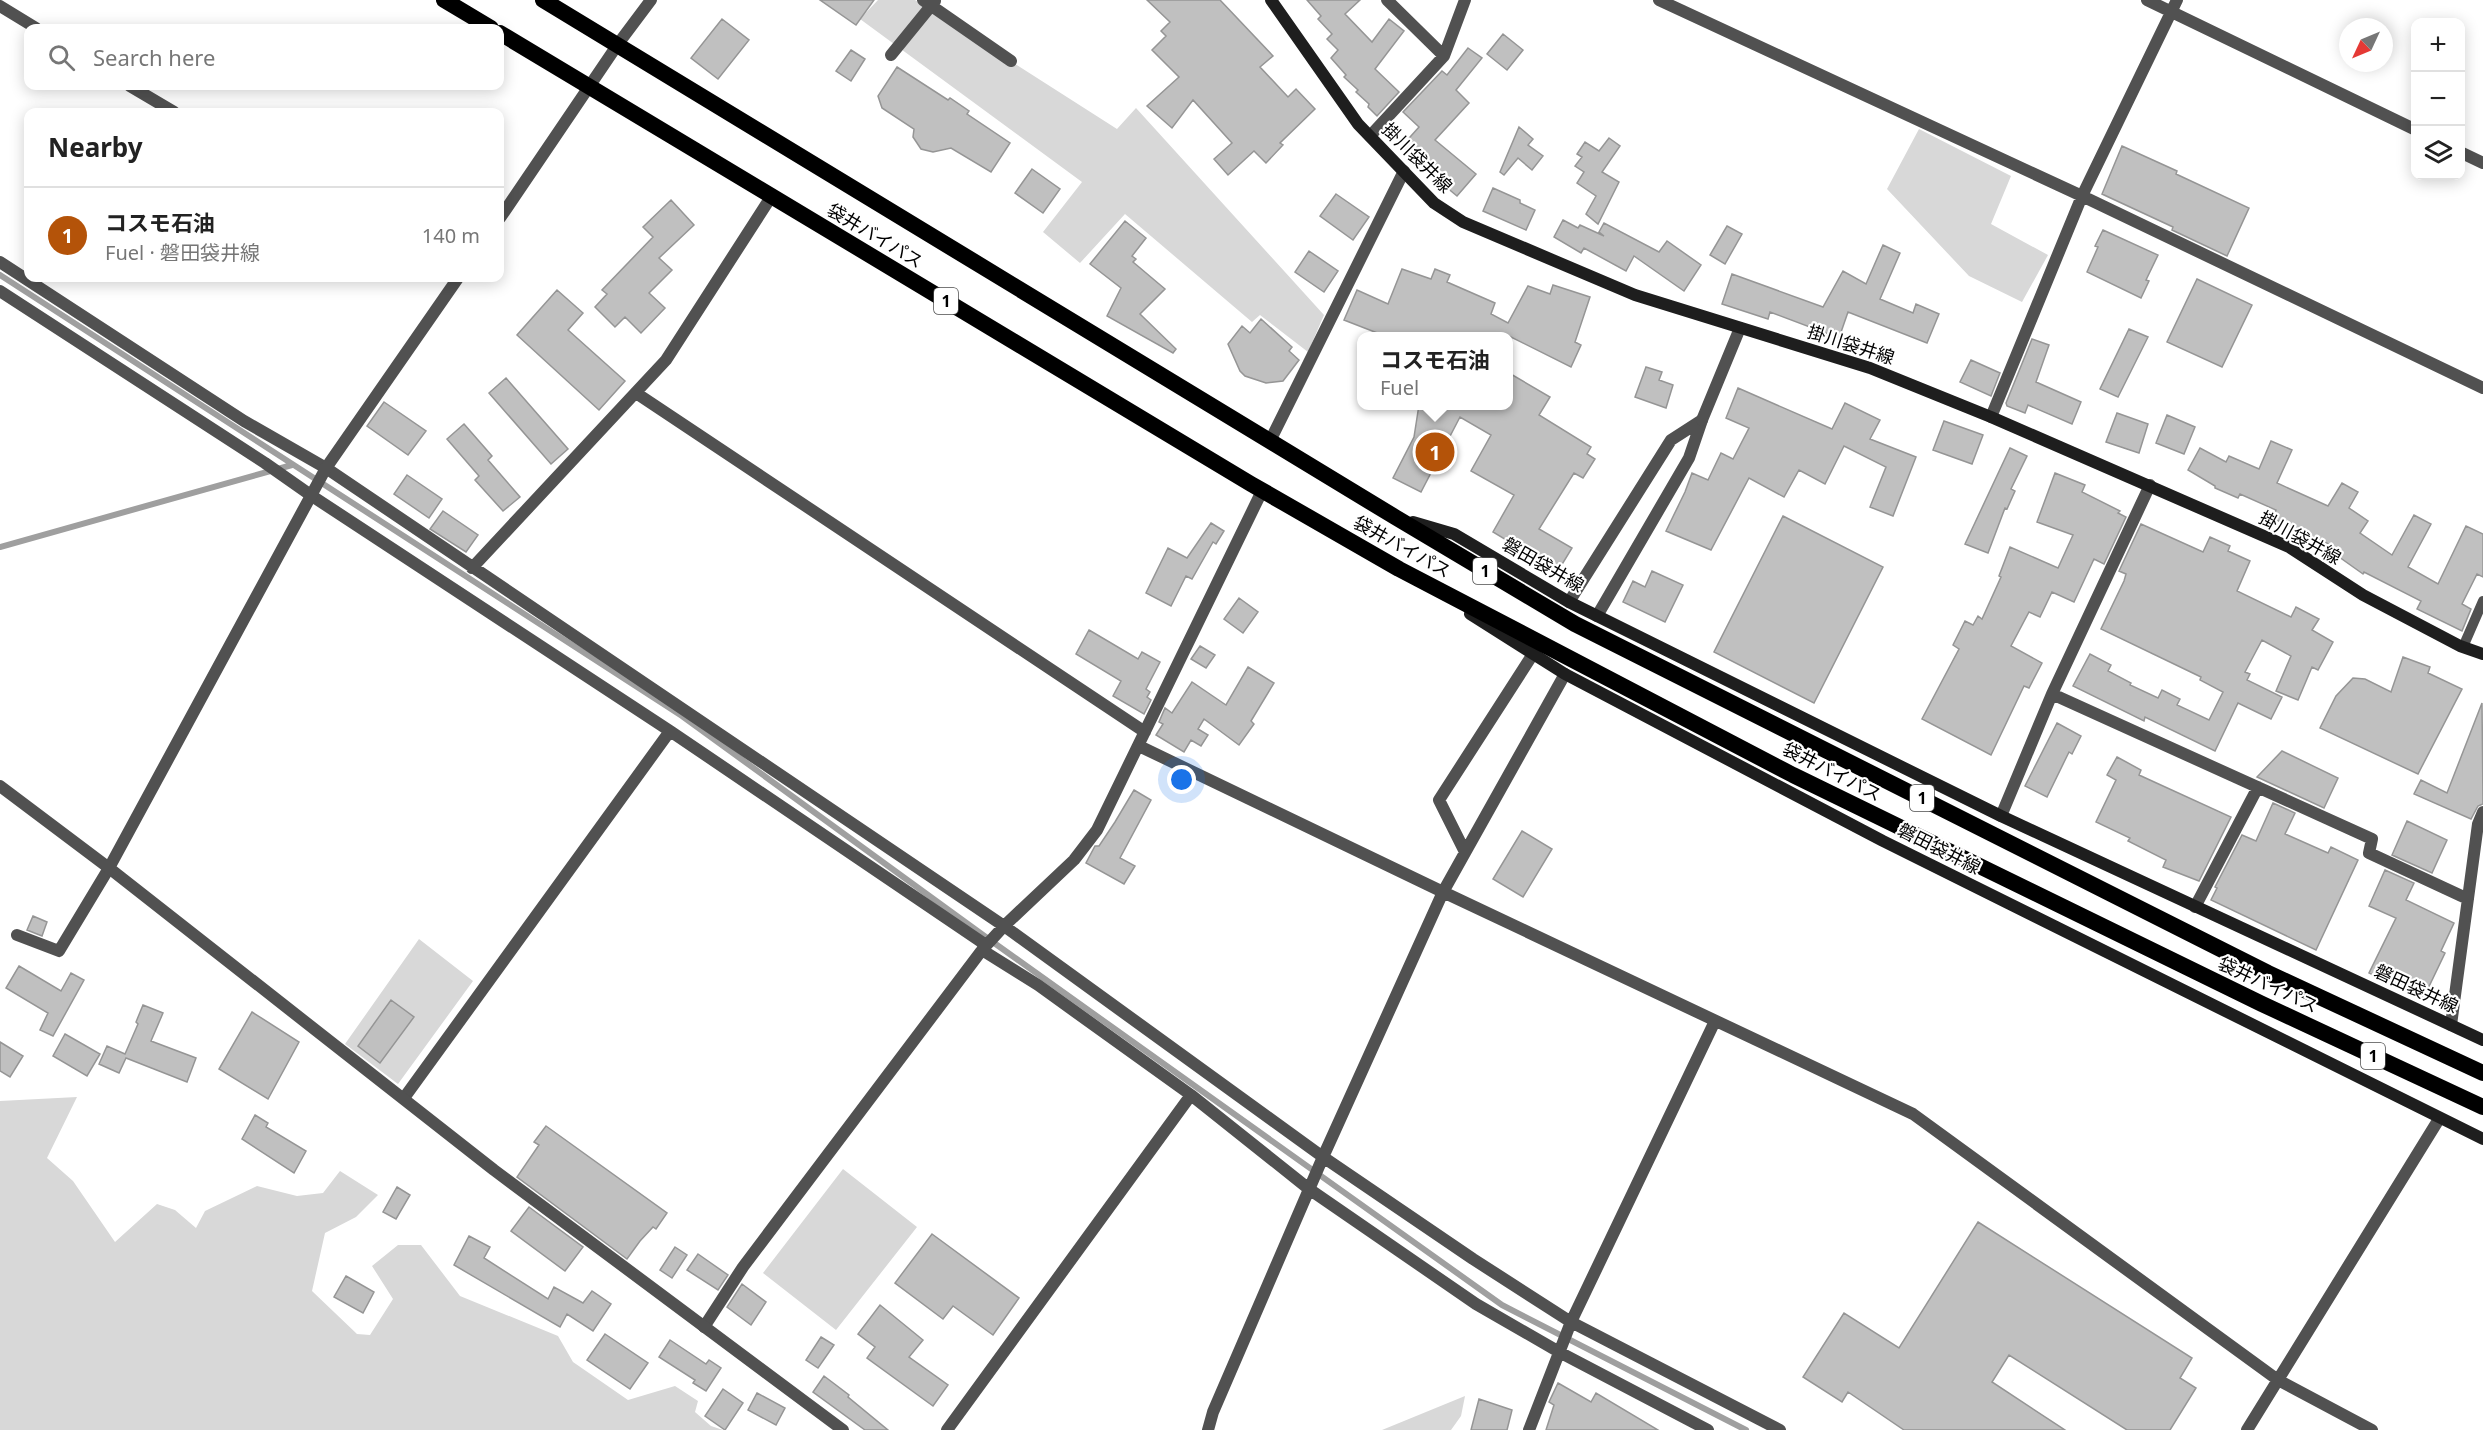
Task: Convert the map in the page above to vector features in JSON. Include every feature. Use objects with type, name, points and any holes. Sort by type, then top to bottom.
[{"type":"highway","points":[[444,0],[485,24]]},
{"type":"highway","name":"袋井バイパス","points":[[543,0],[1575,624],[2268,973],[2483,1073]]},
{"type":"highway","name":"袋井バイパス","points":[[504,35],[1263,491],[1394,566],[1793,775],[2262,1004],[2483,1107]]},
{"type":"main road","name":"掛川袋井線","points":[[1271,0],[1337,95],[1370,136],[1434,203],[1463,222],[1635,296],[1870,368],[1991,417],[2289,548],[2363,595],[2463,647],[2483,654]]},
{"type":"main road","name":"磐田袋井線","points":[[1395,517],[1454,534],[1569,602],[2001,816],[2483,1040]]},
{"type":"main road","name":"磐田袋井線","points":[[1394,566],[1564,674],[1883,841],[2483,1139]]},
{"type":"street","points":[[504,212],[618,44],[651,0]]},
{"type":"street","points":[[1387,0],[1444,56]]},
{"type":"street","points":[[1370,136],[1444,56],[1464,0]]},
{"type":"street","points":[[1659,0],[2082,196],[2483,388]]},
{"type":"street","points":[[2147,0],[2411,128]]},
{"type":"street","points":[[1991,417],[2082,196],[2177,0]]},
{"type":"street","points":[[891,55],[930,2],[1011,61]]},
{"type":"street","points":[[0,6],[29,24]]},
{"type":"street","points":[[137,90],[167,108]]},
{"type":"street","points":[[2465,154],[2483,163]]},
{"type":"street","points":[[1270,441],[1404,171]]},
{"type":"street","points":[[472,568],[666,360],[771,196]]},
{"type":"street","points":[[0,262],[24,278]]},
{"type":"street","points":[[31,282],[472,568],[1004,926],[1321,1162],[1473,1259],[1570,1325],[1780,1430]]},
{"type":"street","points":[[17,935],[59,951],[109,868],[324,472],[451,282]]},
{"type":"street","points":[[0,291],[266,463],[670,731],[1038,985],[1191,1095],[1310,1186],[1476,1304],[1708,1430]]},
{"type":"street","points":[[1597,616],[1689,458],[1740,328]]},
{"type":"street","points":[[636,393],[1145,732]]},
{"type":"street","points":[[1569,602],[1671,440],[1702,420]]},
{"type":"street","points":[[2001,816],[2052,694],[2150,485]]},
{"type":"street","points":[[704,1327],[743,1267],[984,948],[1074,860],[1097,830],[1263,491]]},
{"type":"street","points":[[1465,852],[1440,800],[1533,654]]},
{"type":"street","points":[[1208,1430],[1213,1412],[1310,1186],[1443,892],[1564,674]]},
{"type":"street","points":[[2052,694],[2372,839],[2369,853],[2468,899]]},
{"type":"street","points":[[404,1098],[670,731]]},
{"type":"street","points":[[1140,746],[1913,1114],[2278,1380],[2372,1430]]},
{"type":"street","points":[[0,786],[109,868],[494,1170],[843,1430]]},
{"type":"street","points":[[2195,907],[2258,787]]},
{"type":"street","points":[[2451,1025],[2478,824],[2483,812]]},
{"type":"street","points":[[1529,1430],[1570,1325],[1714,1021]]},
{"type":"street","points":[[947,1430],[1191,1095]]},
{"type":"street","points":[[2247,1430],[2439,1119]]},
{"type":"lane","points":[[2463,647],[2483,602]]},
{"type":"shaded area","points":[[878,0],[915,0],[1117,129],[1136,108],[1324,315],[1308,352],[1260,315],[1252,322],[1125,214],[1080,263],[1043,232],[1082,182],[860,19]]},
{"type":"shaded area","points":[[1919,129],[2011,176],[1991,224],[2048,255],[2022,302],[1969,276],[1887,189]]},
{"type":"shaded area","points":[[419,939],[473,981],[398,1084],[345,1044]]},
{"type":"shaded area","points":[[77,1097],[47,1158],[73,1181],[115,1242],[157,1204],[175,1210],[196,1228],[205,1211],[257,1186],[297,1196],[323,1193],[340,1171],[378,1195],[356,1217],[325,1233],[312,1291],[357,1334],[370,1335],[393,1299],[372,1266],[398,1245],[421,1245],[460,1296],[558,1336],[573,1362],[628,1400],[675,1386],[698,1401],[695,1412],[711,1426],[723,1430],[0,1430],[0,1101]]},
{"type":"shaded area","points":[[843,1169],[917,1227],[836,1330],[763,1273]]},
{"type":"shaded area","points":[[1465,1396],[1461,1416],[1451,1430],[1382,1430]]},
{"type":"building","points":[[820,0],[874,0],[856,25]]},
{"type":"building","points":[[1147,0],[1220,0],[1273,56],[1260,67],[1288,97],[1296,89],[1315,109],[1280,143],[1283,145],[1266,163],[1254,151],[1228,175],[1214,159],[1232,143],[1193,100],[1172,128],[1147,106],[1179,77],[1152,50],[1166,36],[1161,31],[1170,22]]},
{"type":"building","points":[[1307,0],[1360,0],[1345,14],[1372,42],[1389,19],[1404,31],[1375,69],[1399,92],[1377,116],[1331,58],[1338,50],[1327,39],[1332,34],[1318,19],[1321,16]]},
{"type":"building","points":[[722,19],[749,40],[718,79],[691,58]]},
{"type":"building","points":[[1503,34],[1523,50],[1507,70],[1487,54]]},
{"type":"building","points":[[1468,48],[1482,58],[1456,90],[1469,103],[1435,140],[1476,174],[1457,196],[1402,146],[1419,127],[1403,112],[1442,71],[1447,75]]},
{"type":"building","points":[[851,50],[865,59],[851,81],[836,71]]},
{"type":"building","points":[[897,67],[948,100],[950,98],[969,111],[967,114],[1010,143],[991,172],[951,148],[933,152],[921,149],[913,137],[914,129],[882,108],[878,96]]},
{"type":"building","points":[[1519,127],[1533,139],[1528,145],[1543,156],[1532,170],[1518,158],[1504,175],[1500,172]]},
{"type":"building","points":[[1609,138],[1620,146],[1602,172],[1619,182],[1598,224],[1586,214],[1596,196],[1577,183],[1584,172],[1575,166],[1582,157],[1577,154],[1585,142],[1599,151]]},
{"type":"building","points":[[2122,146],[2249,208],[2227,256],[2172,230],[2173,227],[2102,194]]},
{"type":"building","points":[[1032,169],[1060,189],[1043,213],[1015,193]]},
{"type":"building","points":[[1493,188],[1520,200],[1520,203],[1535,210],[1526,230],[1483,211]]},
{"type":"building","points":[[1336,194],[1369,217],[1353,240],[1320,216]]},
{"type":"building","points":[[671,200],[694,225],[659,258],[672,270],[649,293],[665,308],[641,333],[625,317],[615,327],[595,307],[607,294],[602,290],[653,237],[643,227]]},
{"type":"building","points":[[1563,220],[1578,228],[1580,225],[1604,236],[1599,232],[1604,223],[1659,252],[1667,241],[1701,265],[1684,291],[1634,256],[1626,271],[1584,248],[1581,253],[1554,237]]},
{"type":"building","points":[[1125,221],[1146,238],[1132,256],[1136,259],[1133,262],[1165,289],[1140,314],[1176,349],[1173,353],[1107,316],[1121,288],[1090,264]]},
{"type":"building","points":[[1727,226],[1742,234],[1725,264],[1710,255]]},
{"type":"building","points":[[2103,230],[2158,255],[2146,280],[2149,281],[2141,298],[2087,272]]},
{"type":"building","points":[[1883,245],[1900,253],[1880,299],[1913,313],[1916,304],[1939,314],[1927,343],[1848,312],[1839,338],[1770,312],[1768,319],[1722,304],[1732,274],[1823,307],[1843,271],[1866,284]]},
{"type":"building","points":[[1309,251],[1338,271],[1324,292],[1295,272]]},
{"type":"building","points":[[1402,269],[1431,279],[1435,269],[1450,275],[1447,282],[1495,303],[1491,314],[1508,323],[1528,286],[1550,294],[1553,285],[1590,297],[1575,342],[1581,345],[1571,367],[1513,338],[1513,332],[1375,332],[1344,320],[1357,290],[1388,304]]},
{"type":"building","points":[[2197,279],[2252,305],[2222,367],[2167,342]]},
{"type":"building","points":[[557,290],[583,313],[568,330],[625,381],[599,410],[517,335]]},
{"type":"building","points":[[1261,319],[1292,347],[1289,351],[1299,360],[1283,381],[1266,383],[1245,376],[1240,371],[1228,344],[1242,326],[1250,333]]},
{"type":"building","points":[[2129,329],[2148,337],[2118,397],[2100,389]]},
{"type":"building","points":[[2032,339],[2049,345],[2036,382],[2081,402],[2072,424],[2028,405],[2025,413],[2007,406],[2006,403]]},
{"type":"building","points":[[1971,360],[2000,373],[1991,396],[1960,382]]},
{"type":"building","points":[[1646,367],[1662,372],[1659,380],[1673,385],[1666,408],[1635,397]]},
{"type":"building","points":[[1513,375],[1550,397],[1539,415],[1591,447],[1587,454],[1595,459],[1583,478],[1574,473],[1539,529],[1572,548],[1558,571],[1493,532],[1514,495],[1471,471],[1491,435],[1460,417],[1421,492],[1393,478],[1414,437],[1418,410],[1513,410]]},
{"type":"building","points":[[506,378],[568,449],[551,464],[489,393]]},
{"type":"building","points":[[1738,388],[1832,429],[1845,403],[1880,420],[1870,439],[1916,457],[1893,516],[1870,507],[1886,467],[1844,446],[1825,484],[1799,470],[1784,497],[1749,478],[1711,550],[1666,531],[1692,473],[1708,480],[1721,453],[1733,459],[1749,428],[1726,418]]},
{"type":"building","points":[[384,402],[426,431],[408,455],[367,426]]},
{"type":"building","points":[[2117,413],[2148,424],[2139,453],[2106,442]]},
{"type":"building","points":[[2167,415],[2195,427],[2184,454],[2156,443]]},
{"type":"building","points":[[1944,421],[1983,435],[1972,464],[1933,450]]},
{"type":"building","points":[[464,424],[492,456],[488,460],[520,497],[503,511],[475,480],[479,476],[447,439]]},
{"type":"building","points":[[2271,441],[2292,450],[2277,483],[2328,506],[2342,483],[2358,492],[2349,508],[2368,521],[2360,533],[2392,555],[2414,515],[2431,524],[2408,567],[2438,584],[2466,526],[2483,534],[2483,577],[2477,574],[2462,604],[2471,609],[2462,631],[2417,609],[2421,601],[2364,572],[2363,574],[2328,549],[2331,545],[2272,518],[2276,510],[2240,494],[2238,498],[2215,488],[2188,470],[2200,448],[2226,462],[2229,456],[2259,469]]},
{"type":"building","points":[[2010,448],[2027,456],[2011,489],[2015,491],[2007,509],[2005,508],[1988,553],[1965,544]]},
{"type":"building","points":[[2055,473],[2085,485],[2082,492],[2120,511],[2118,513],[2126,517],[2104,564],[2094,559],[2074,602],[2052,592],[2040,617],[2029,612],[2011,646],[2042,663],[2029,688],[2024,686],[1991,755],[1922,719],[1959,649],[1953,645],[1965,621],[1973,625],[1978,616],[1982,619],[2001,577],[1999,576],[2010,547],[2058,568],[2073,535],[2037,522]]},
{"type":"building","points":[[407,475],[442,499],[429,518],[394,494]]},
{"type":"building","points":[[443,511],[478,535],[466,552],[430,529]]},
{"type":"building","points":[[1783,516],[1883,567],[1814,703],[1714,652]]},
{"type":"building","points":[[1211,523],[1224,531],[1216,544],[1213,542],[1192,579],[1186,576],[1171,606],[1146,593],[1168,548],[1187,558]]},
{"type":"building","points":[[2141,524],[2203,552],[2210,537],[2230,546],[2228,551],[2250,561],[2237,591],[2291,617],[2296,607],[2319,619],[2312,630],[2333,642],[2318,670],[2312,667],[2298,700],[2276,691],[2291,656],[2262,640],[2245,672],[2250,674],[2247,680],[2282,697],[2271,719],[2238,703],[2215,751],[2145,717],[2144,721],[2073,686],[2090,654],[2111,665],[2108,671],[2131,683],[2130,685],[2158,698],[2162,690],[2180,699],[2177,705],[2209,720],[2223,692],[2200,680],[2201,677],[2101,629],[2124,581],[2126,574],[2119,571]]},
{"type":"building","points":[[1652,571],[1683,585],[1665,622],[1623,602],[1633,581],[1645,587]]},
{"type":"building","points":[[1239,598],[1258,612],[1243,633],[1224,619]]},
{"type":"building","points":[[1089,630],[1138,659],[1142,652],[1160,662],[1146,689],[1150,692],[1147,697],[1151,700],[1144,714],[1113,696],[1121,681],[1076,654]]},
{"type":"building","points":[[1200,646],[1215,655],[1206,668],[1191,659]]},
{"type":"building","points":[[2403,657],[2430,667],[2428,673],[2462,689],[2418,774],[2320,728],[2336,696],[2353,678],[2365,679],[2391,692]]},
{"type":"building","points":[[1248,667],[1274,683],[1251,721],[1254,724],[1239,745],[1204,719],[1198,729],[1208,735],[1201,746],[1191,740],[1184,752],[1156,735],[1163,724],[1159,722],[1165,708],[1172,713],[1192,682],[1226,705]]},
{"type":"building","points":[[2482,703],[2483,804],[2478,806],[2471,819],[2414,794],[2421,780],[2447,793]]},
{"type":"building","points":[[2057,723],[2081,736],[2072,754],[2069,752],[2047,797],[2025,786]]},
{"type":"building","points":[[2282,751],[2338,778],[2324,808],[2257,777]]},
{"type":"building","points":[[2117,757],[2141,770],[2139,775],[2231,817],[2199,881],[2163,867],[2166,860],[2128,841],[2130,838],[2096,822],[2116,780],[2107,775]]},
{"type":"building","points":[[1134,790],[1151,800],[1120,858],[1135,866],[1124,884],[1086,863],[1095,846],[1099,846]]},
{"type":"building","points":[[2273,803],[2295,813],[2285,834],[2328,853],[2331,847],[2358,860],[2316,950],[2211,900],[2217,888],[2215,887],[2242,835],[2256,841]]},
{"type":"building","points":[[2407,821],[2447,840],[2432,873],[2392,855]]},
{"type":"building","points":[[1522,831],[1552,849],[1523,897],[1493,879]]},
{"type":"building","points":[[2385,870],[2414,883],[2406,900],[2454,923],[2441,951],[2445,953],[2423,999],[2369,973],[2396,918],[2369,906]]},
{"type":"building","points":[[33,916],[47,922],[42,936],[27,930]]},
{"type":"building","points":[[19,966],[61,991],[71,973],[84,980],[53,1036],[40,1030],[48,1013],[6,988]]},
{"type":"building","points":[[391,1000],[414,1017],[380,1063],[358,1046]]},
{"type":"building","points":[[143,1005],[163,1013],[151,1041],[196,1058],[187,1082],[126,1058],[119,1073],[99,1064],[107,1046],[125,1054],[138,1024],[136,1022]]},
{"type":"building","points":[[252,1012],[299,1042],[268,1099],[219,1069]]},
{"type":"building","points":[[65,1034],[100,1054],[87,1076],[53,1056]]},
{"type":"building","points":[[0,1042],[23,1056],[10,1077],[0,1071]]},
{"type":"building","points":[[255,1115],[268,1123],[266,1127],[306,1151],[294,1173],[242,1139]]},
{"type":"building","points":[[546,1126],[667,1213],[656,1229],[653,1227],[627,1259],[517,1177],[539,1145],[534,1142]]},
{"type":"building","points":[[397,1187],[410,1195],[396,1219],[383,1212]]},
{"type":"building","points":[[529,1207],[583,1247],[565,1271],[511,1231]]},
{"type":"building","points":[[1978,1222],[2192,1358],[2180,1378],[2196,1388],[2170,1430],[2127,1430],[2009,1355],[1992,1382],[2065,1430],[1904,1430],[1848,1392],[1842,1402],[1803,1377],[1844,1313],[1899,1348]]},
{"type":"building","points":[[932,1234],[1019,1298],[993,1335],[953,1306],[943,1319],[895,1283]]},
{"type":"building","points":[[469,1236],[490,1247],[484,1258],[548,1299],[554,1287],[583,1303],[592,1291],[611,1304],[593,1331],[567,1314],[560,1327],[454,1265]]},
{"type":"building","points":[[675,1247],[687,1255],[672,1278],[660,1270]]},
{"type":"building","points":[[698,1254],[728,1275],[718,1290],[687,1270]]},
{"type":"building","points":[[346,1276],[374,1292],[363,1313],[334,1297]]},
{"type":"building","points":[[742,1284],[766,1302],[751,1325],[727,1307]]},
{"type":"building","points":[[880,1305],[923,1340],[909,1357],[948,1385],[933,1406],[867,1358],[875,1347],[858,1334]]},
{"type":"building","points":[[605,1334],[648,1363],[630,1389],[587,1360]]},
{"type":"building","points":[[821,1337],[834,1345],[818,1368],[806,1360]]},
{"type":"building","points":[[670,1340],[706,1364],[709,1360],[721,1368],[706,1391],[693,1383],[695,1380],[659,1357]]},
{"type":"building","points":[[824,1376],[888,1430],[865,1430],[813,1392]]},
{"type":"building","points":[[1558,1383],[1591,1402],[1596,1393],[1658,1430],[1546,1430],[1554,1405],[1549,1402]]},
{"type":"building","points":[[723,1389],[743,1403],[725,1430],[705,1416]]},
{"type":"building","points":[[757,1393],[785,1408],[776,1425],[748,1410]]},
{"type":"building","points":[[1479,1399],[1512,1410],[1507,1430],[1471,1430]]},
{"type":"waterway","points":[[0,275],[682,716],[983,935],[1502,1305],[1746,1430]]},
{"type":"waterway","points":[[0,547],[292,465]]},
{"type":"place","name":"コスモ石油","points":[[1435,452]]}]
